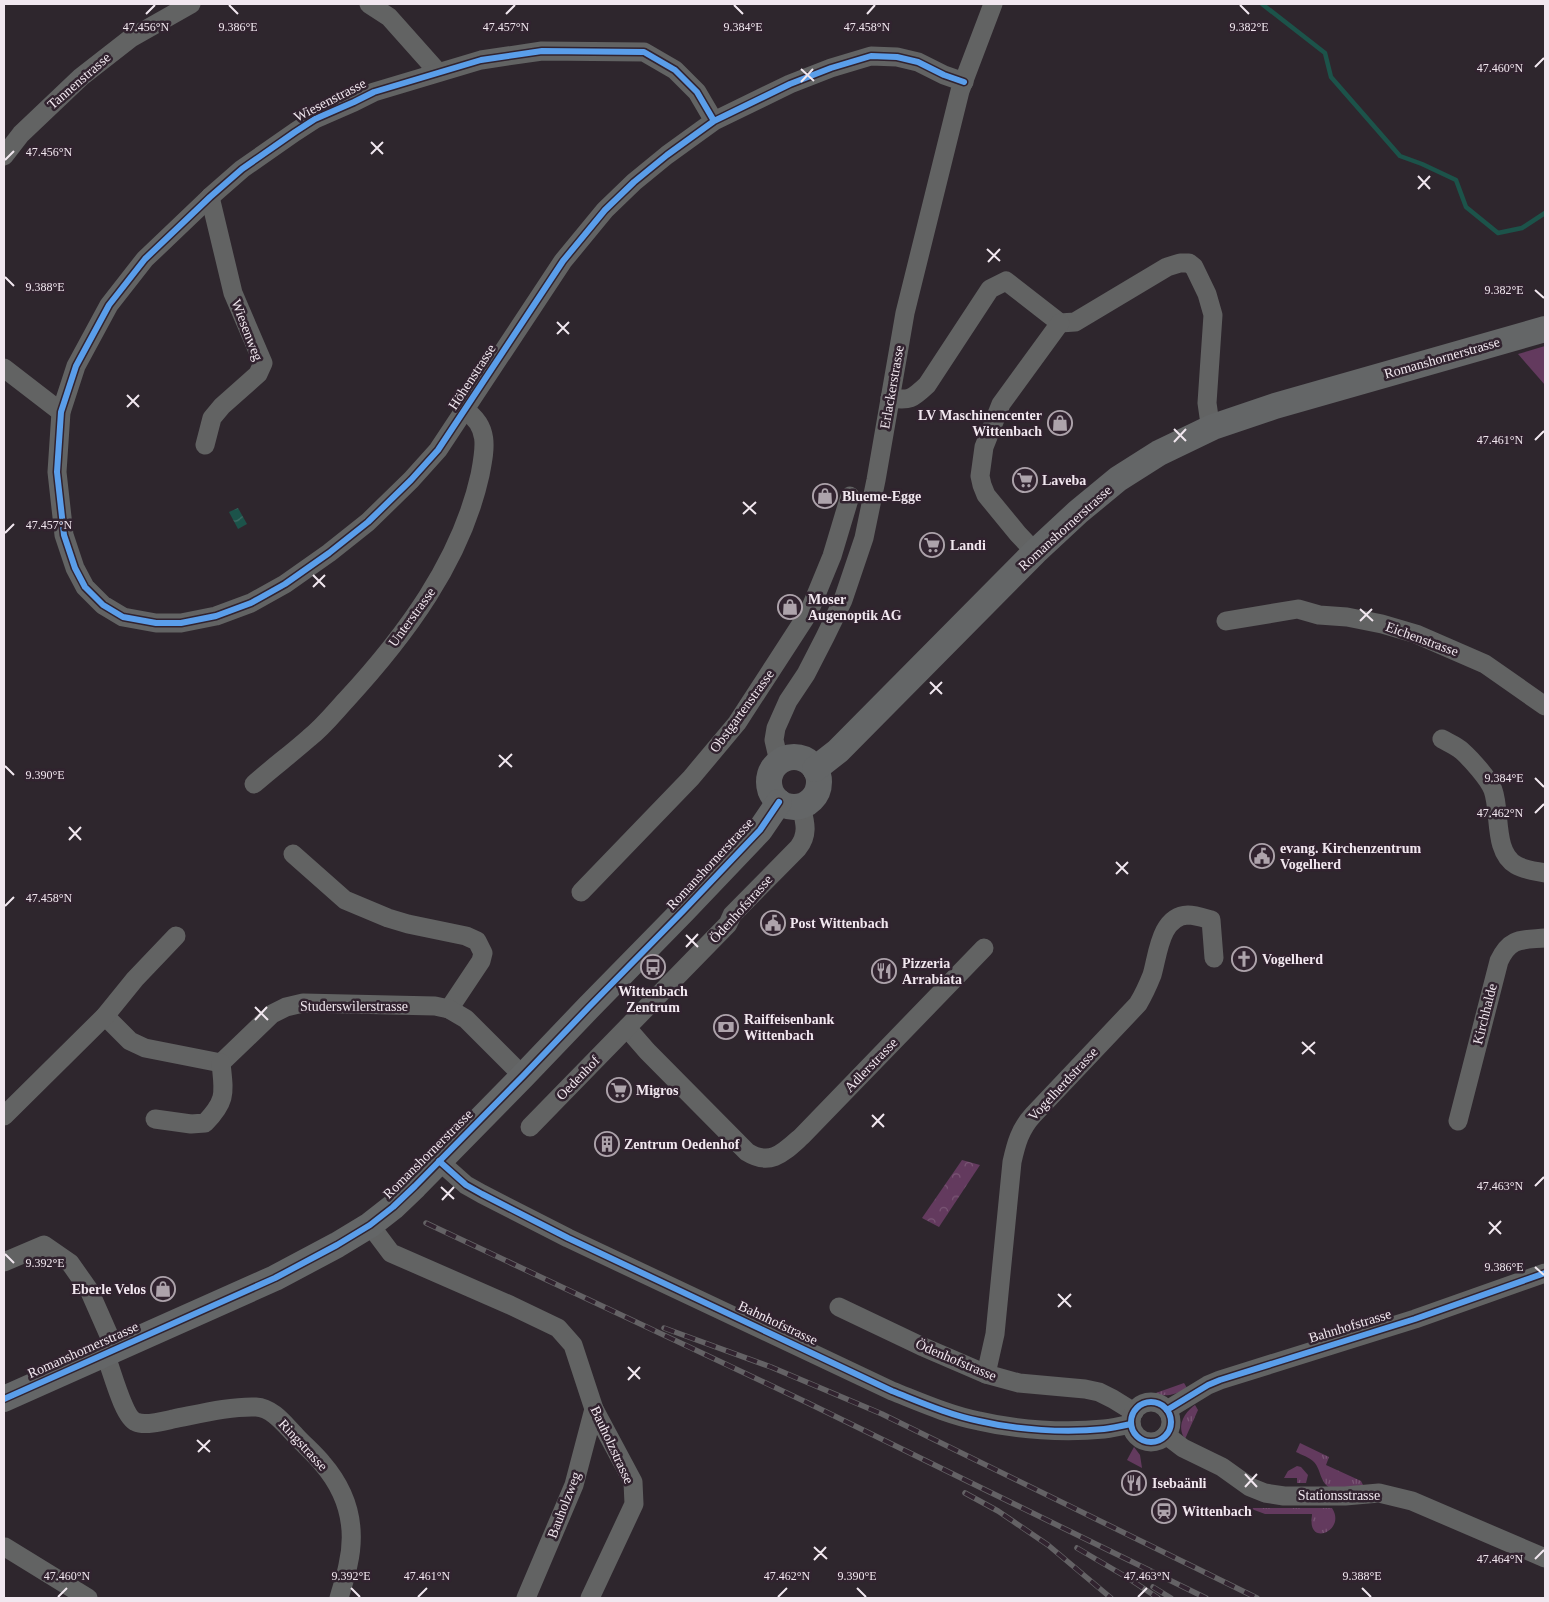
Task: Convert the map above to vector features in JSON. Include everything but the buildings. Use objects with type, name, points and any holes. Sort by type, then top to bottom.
[{"type":"main road","name":"Romanshornerstrasse","points":[[815,769],[838,751],[1078,512],[1118,479],[1159,453],[1213,427],[1275,406],[1545,329]]},
{"type":"main road","points":[[786,758],[800,758],[806,760],[815,769],[819,781],[816,794],[807,804],[790,804],[771,793],[769,781],[772,770],[780,761],[786,758]]},
{"type":"main road","name":"Romanshornerstrasse","points":[[4,1399],[275,1278],[370,1225],[393,1207],[439,1161],[760,830],[790,804]]},
{"type":"street","name":"Tannenstrasse","points":[[4,156],[19,136],[81,77],[131,38],[191,4]]},
{"type":"street","points":[[369,4],[389,17],[438,72]]},
{"type":"street","name":"Erlackerstrasse","points":[[780,761],[776,753],[774,740],[776,728],[788,701],[826,638],[843,600],[864,538],[905,313],[964,82],[994,4]]},
{"type":"street","name":"Wiesenstrasse","points":[[57,472],[61,412],[76,366],[109,305],[145,259],[210,197],[242,169],[315,119],[374,92],[438,72],[481,60],[542,51],[644,52],[674,70],[697,92],[714,121]]},
{"type":"street","name":"Höhenstrasse","points":[[57,472],[64,534],[75,568],[85,587],[103,605],[122,617],[156,623],[181,623],[216,616],[251,603],[285,584],[368,522],[438,450],[563,261],[605,210],[666,155],[714,121],[790,84],[831,68],[871,56],[897,57],[918,62],[944,75],[964,82]]},
{"type":"street","name":"Wiesenweg","points":[[205,445],[212,418],[222,406],[258,374],[263,363],[233,293],[210,197]]},
{"type":"street","points":[[890,398],[904,400],[913,398],[927,385],[990,289],[1006,281],[1060,323],[1075,322],[1167,267],[1180,262],[1189,263],[1194,267],[1207,294],[1213,316],[1207,403],[1213,427]]},
{"type":"street","points":[[1036,552],[1018,534],[986,495],[980,476],[984,447],[1001,404],[1060,323]]},
{"type":"street","points":[[4,368],[61,412]]},
{"type":"street","name":"Unterstrasse","points":[[254,784],[268,770],[310,738],[365,680],[440,578],[463,527],[477,486],[484,455],[484,437],[480,425],[474,416],[466,410]]},
{"type":"street","name":"Obstgartenstrasse","points":[[581,892],[691,778],[737,723],[809,612],[832,556],[850,496]]},
{"type":"street","name":"Eichenstrasse","points":[[1226,621],[1298,609],[1382,624],[1416,634],[1485,664],[1545,706]]},
{"type":"street","points":[[779,658],[806,674]]},
{"type":"street","points":[[1442,739],[1462,750],[1492,788],[1496,802],[1501,843],[1508,858],[1516,865],[1545,873]]},
{"type":"street","name":"Ödenhofstrasse","points":[[627,1028],[728,924],[732,916],[803,842],[806,828],[790,804]]},
{"type":"street","points":[[293,854],[345,900],[402,922],[466,936],[477,941],[482,953],[481,961],[449,1009],[466,1019],[523,1076]]},
{"type":"street","name":"Vogelherdstrasse","points":[[986,1374],[995,1334],[1012,1162],[1015,1145],[1022,1130],[1033,1115],[1138,1004],[1149,982],[1158,947],[1170,924],[1188,915],[1211,920],[1214,958]]},
{"type":"street","points":[[4,1116],[105,1016],[135,979],[176,936]]},
{"type":"street","name":"Kirchhalde","points":[[1458,1121],[1499,961],[1504,950],[1513,943],[1523,939],[1545,938]]},
{"type":"street","name":"Adlerstrasse","points":[[627,1028],[647,1051],[747,1152],[756,1158],[766,1159],[776,1156],[802,1136],[984,948]]},
{"type":"street","name":"Studerswilerstrasse","points":[[221,1063],[272,1014],[286,1007],[303,1003],[435,1006],[449,1009]]},
{"type":"street","points":[[105,1016],[130,1041],[145,1048],[221,1063],[224,1091],[218,1109],[205,1123],[191,1124],[155,1119]]},
{"type":"street","name":"Oedenhof","points":[[530,1127],[627,1028]]},
{"type":"street","name":"Bahnhofstrasse","points":[[439,1161],[466,1185],[568,1238],[892,1391],[937,1409],[978,1421],[1023,1429],[1105,1429],[1132,1418]]},
{"type":"street","name":"Bauholzstrasse","points":[[370,1225],[391,1253],[558,1328],[573,1345],[594,1409],[633,1482],[634,1504],[590,1598]]},
{"type":"street","points":[[4,1262],[44,1245],[70,1263],[89,1290],[110,1352]]},
{"type":"street","name":"Bahnhofstrasse","points":[[1167,1410],[1208,1385],[1220,1380],[1415,1319],[1545,1273]]},
{"type":"street","name":"Ödenhofstrasse","points":[[839,1307],[986,1374],[1018,1383],[1085,1389],[1098,1392],[1113,1399],[1132,1418]]},
{"type":"street","name":"Ringstrasse","points":[[110,1352],[121,1400],[132,1419],[137,1423],[152,1423],[225,1410],[258,1407],[282,1420],[323,1463],[345,1499],[352,1525],[349,1565],[339,1598]]},
{"type":"street","points":[[1147,1402],[1158,1404],[1167,1410],[1171,1423],[1166,1435],[1156,1442],[1143,1441],[1134,1434],[1132,1418],[1142,1404],[1147,1402]]},
{"type":"street","name":"Bauholzweg","points":[[526,1598],[574,1485],[594,1409]]},
{"type":"street","name":"Stationsstrasse","points":[[1166,1435],[1184,1448],[1222,1467],[1250,1486],[1265,1493],[1298,1496],[1345,1496],[1379,1493],[1412,1500],[1545,1558]]},
{"type":"street","points":[[5,1547],[88,1598]]},
{"type":"green space","points":[[1545,346],[1545,385],[1518,354]]},
{"type":"green space","points":[[962,1160],[980,1165],[939,1227],[922,1218]]},
{"type":"green space","points":[[1184,1383],[1187,1388],[1175,1394],[1153,1394]]},
{"type":"green space","points":[[1195,1405],[1198,1410],[1185,1439],[1181,1429],[1182,1420]]},
{"type":"green space","points":[[1300,1443],[1329,1457],[1326,1465],[1361,1481],[1363,1485],[1338,1489],[1327,1486],[1314,1462],[1296,1452]]},
{"type":"green space","points":[[1134,1447],[1140,1455],[1142,1468],[1127,1460]]},
{"type":"green space","points":[[1297,1466],[1301,1467],[1308,1475],[1306,1483],[1297,1483],[1297,1478],[1284,1478],[1288,1471]]},
{"type":"green space","points":[[1249,1508],[1332,1508],[1335,1522],[1328,1531],[1319,1533],[1312,1526],[1312,1514],[1265,1514]]},
{"type":"water","points":[[238,508],[247,524],[238,529],[229,512]]},
{"type":"waterway","points":[[1262,4],[1325,53],[1331,77],[1400,156],[1456,180],[1466,207],[1498,233],[1522,228],[1545,213]]},
{"type":"railway","points":[[426,1223],[808,1403],[1206,1598]]},
{"type":"railway","points":[[664,1328],[771,1367],[882,1414],[1257,1598]]},
{"type":"railway","points":[[965,1493],[998,1511],[1048,1545],[1111,1598]]},
{"type":"railway","points":[[1077,1548],[1158,1598]]},
{"type":"railway","points":[[1153,1587],[1171,1598]]},
{"type":"cycle path","points":[[714,121],[697,92],[675,70],[644,52],[542,51],[481,60],[374,92],[315,119],[242,169],[145,259],[109,305],[76,366],[61,412],[57,472],[64,535],[75,568],[85,587],[103,605],[123,617],[156,623],[181,623],[216,616],[251,603],[285,584],[368,522],[411,480],[438,450],[563,261],[605,210],[634,182],[667,155],[714,121],[790,84],[831,68],[871,56],[897,57],[918,62],[944,75],[964,82]]},
{"type":"cycle path","points":[[4,1399],[275,1278],[370,1225],[415,1186],[683,911],[760,830],[779,802]]},
{"type":"cycle path","points":[[439,1161],[466,1185],[568,1238],[892,1391],[935,1408],[994,1424],[1041,1430],[1107,1429],[1131,1424]]},
{"type":"cycle path","points":[[1167,1410],[1208,1385],[1220,1380],[1415,1319],[1545,1273]]},
{"type":"cycle path","points":[[1147,1402],[1155,1402],[1162,1405],[1168,1411],[1171,1422],[1168,1433],[1162,1439],[1155,1442],[1147,1442],[1140,1439],[1134,1433],[1131,1426],[1131,1418],[1134,1411],[1140,1405],[1147,1402]]},
{"type":"place","name":"LV Maschinencenter Wittenbach","points":[[1060,423]]},
{"type":"place","name":"Laveba","points":[[1025,480]]},
{"type":"place","name":"Blueme-Egge","points":[[825,496]]},
{"type":"place","name":"Landi","points":[[932,545]]},
{"type":"place","name":"Moser Augenoptik AG","points":[[790,607]]},
{"type":"place","name":"evang. Kirchenzentrum Vogelherd","points":[[1262,856]]},
{"type":"place","name":"Post Wittenbach","points":[[773,923]]},
{"type":"place","name":"Vogelherd","points":[[1244,959]]},
{"type":"place","name":"Wittenbach Zentrum","points":[[653,967]]},
{"type":"place","name":"Pizzeria Arrabiata","points":[[884,971]]},
{"type":"place","name":"Raiffeisenbank Wittenbach","points":[[726,1027]]},
{"type":"place","name":"Migros","points":[[619,1090]]},
{"type":"place","name":"Zentrum Oedenhof","points":[[607,1144]]},
{"type":"place","name":"Eberle Velos","points":[[163,1289]]},
{"type":"place","name":"Isebaänli","points":[[1134,1483]]},
{"type":"place","name":"Wittenbach","points":[[1164,1511]]}]
